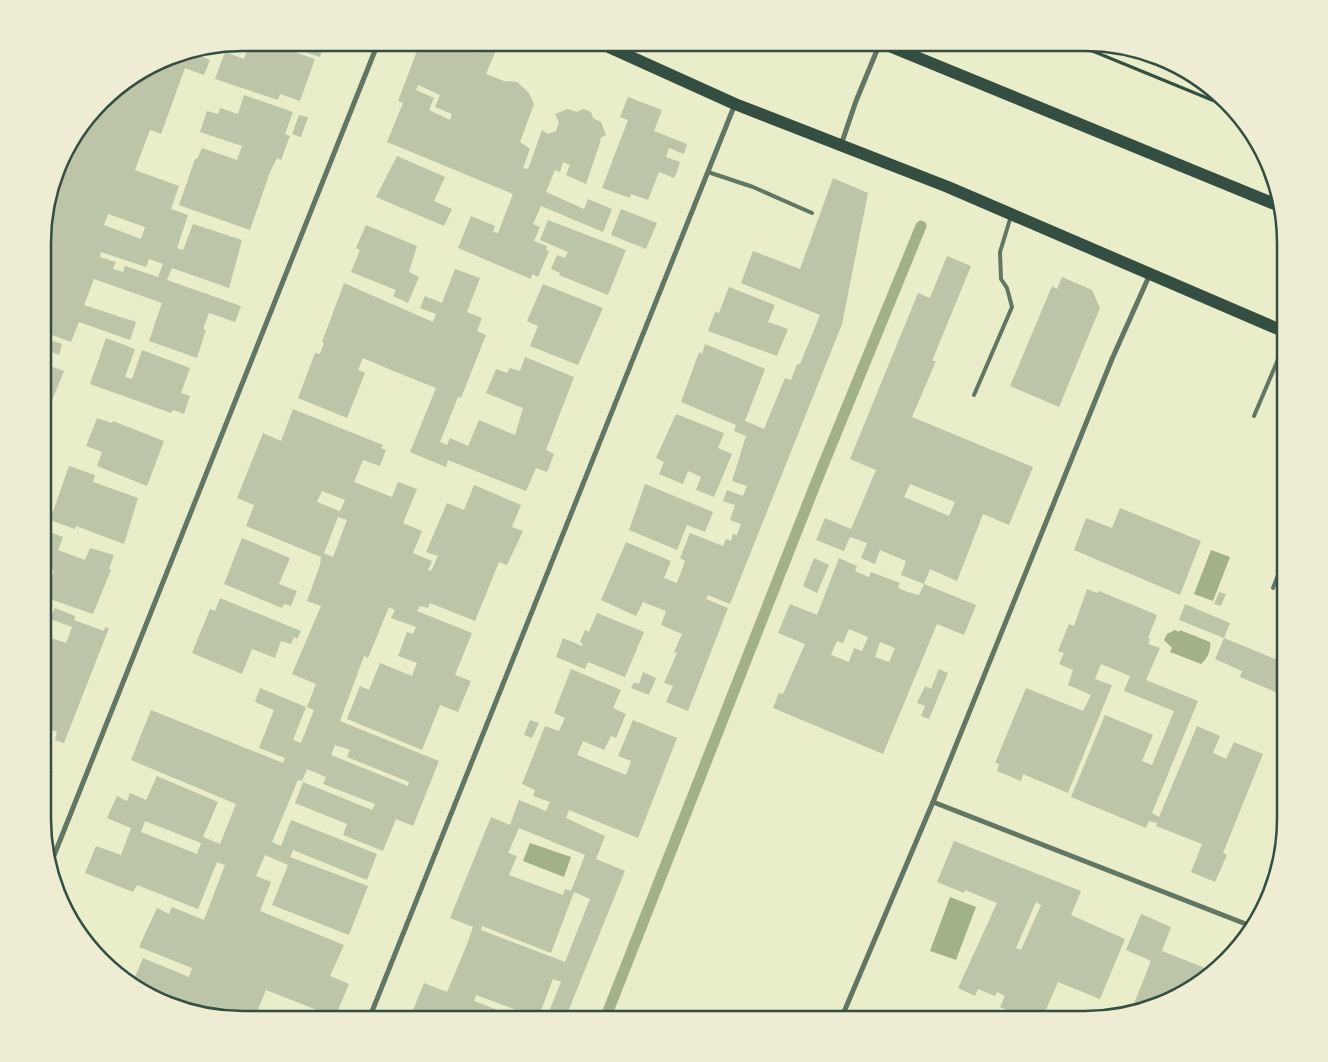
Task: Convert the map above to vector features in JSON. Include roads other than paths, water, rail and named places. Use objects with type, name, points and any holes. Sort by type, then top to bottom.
[{"type":"main road","points":[[618,51],[735,104],[1011,214],[1277,329]]},
{"type":"main road","points":[[901,51],[1272,203]]},
{"type":"street","points":[[55,854],[375,51]]},
{"type":"street","points":[[841,147],[856,100],[877,51]]},
{"type":"street","points":[[372,1011],[735,104]]},
{"type":"street","points":[[844,1011],[933,802],[1112,358],[1150,274]]},
{"type":"street","points":[[933,802],[1245,924]]},
{"type":"lane","points":[[708,172],[753,186],[812,213]]},
{"type":"lane","points":[[974,394],[1012,307],[1007,288],[1001,279],[1000,252],[1011,214]]},
{"type":"lane","points":[[1254,416],[1277,361]]},
{"type":"lane","points":[[1273,588],[1277,578]]},
{"type":"waterway","points":[[608,1011],[817,480],[921,226]]}]
